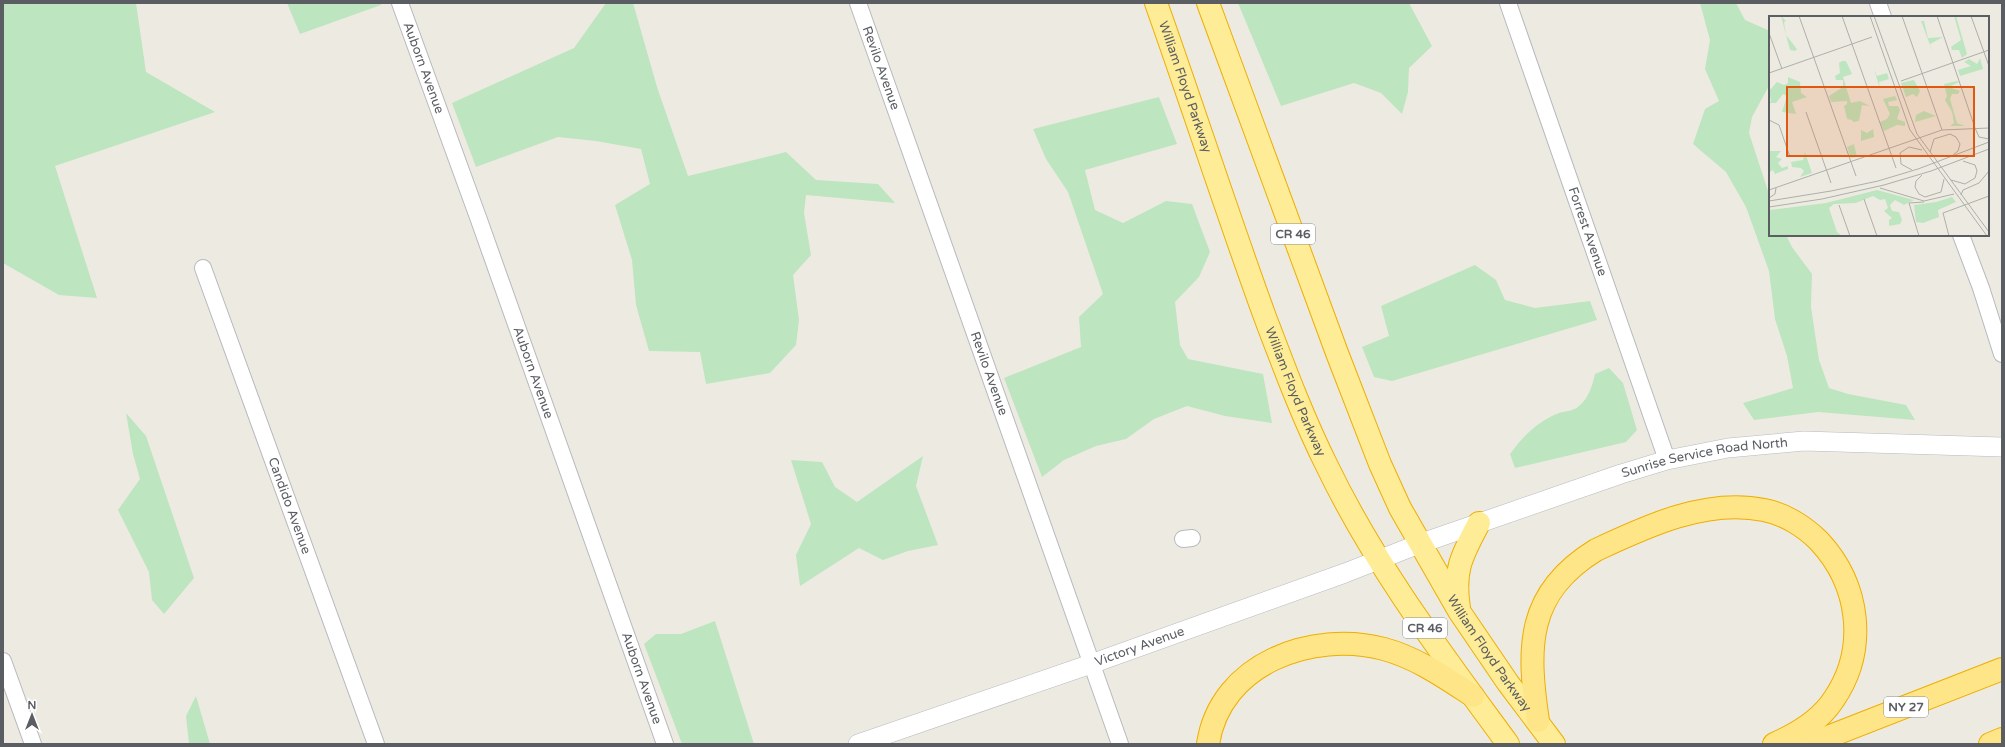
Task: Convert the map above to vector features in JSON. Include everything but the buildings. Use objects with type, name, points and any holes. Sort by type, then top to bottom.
[{"type":"highway","name":"William Floyd Parkway","points":[[1156,3],[1186,86],[1215,179],[1282,361],[1327,467],[1378,560],[1472,696],[1508,744]]},
{"type":"highway","name":"William Floyd Parkway","points":[[1208,3],[1358,408],[1400,508],[1459,611],[1508,682],[1554,744]]},
{"type":"highway","points":[[1538,721],[1532,673],[1533,637],[1545,601],[1558,581],[1585,557],[1596,550],[1663,522],[1717,508],[1752,508],[1765,510],[1785,518],[1814,537],[1833,557],[1840,569],[1849,589],[1855,612],[1856,626],[1854,652],[1846,678],[1833,701],[1814,721],[1794,735],[1774,744]]},
{"type":"highway","points":[[1459,611],[1457,588],[1459,566],[1464,550],[1479,523]]},
{"type":"highway","points":[[1208,744],[1212,726],[1227,699],[1249,674],[1279,656],[1310,647],[1347,644],[1383,649],[1416,661],[1472,696]]},
{"type":"highway","name":"NY 27","points":[[1810,744],[2002,669]]},
{"type":"highway","points":[[1990,744],[2002,739]]},
{"type":"street","name":"Auborn Avenue","points":[[400,3],[479,220],[665,744]]},
{"type":"street","name":"Revilo Avenue","points":[[858,3],[1090,664],[1120,744]]},
{"type":"street","name":"Forrest Avenue","points":[[1508,3],[1667,460]]},
{"type":"street","points":[[1878,3],[1883,16]]},
{"type":"street","points":[[1961,236],[1981,288],[2002,354]]},
{"type":"street","name":"Candido Avenue","points":[[203,268],[376,744]]},
{"type":"street","name":"Sunrise Service Road North","points":[[1420,544],[1621,474],[1667,460],[1728,448],[1804,441],[2002,447]]},
{"type":"street","name":"Victory Avenue","points":[[858,744],[1090,664],[1420,544]]},
{"type":"street","points":[[3,661],[33,744]]},
{"type":"green space","points":[[3,3],[136,3],[146,72],[215,112],[55,166],[97,298],[59,295],[3,263]]},
{"type":"green space","points":[[287,3],[381,3],[381,5],[300,34]]},
{"type":"green space","points":[[606,3],[633,3],[657,87],[688,176],[786,152],[816,180],[878,184],[895,203],[806,195],[804,213],[811,255],[793,275],[799,320],[796,345],[770,373],[706,384],[700,352],[649,351],[636,305],[632,260],[615,205],[650,184],[641,149],[596,141],[558,137],[476,167],[452,103],[574,48]]},
{"type":"green space","points":[[1238,3],[1409,3],[1432,46],[1409,68],[1408,92],[1402,114],[1381,93],[1354,83],[1281,106]]},
{"type":"green space","points":[[1700,3],[1736,3],[1745,20],[1769,31],[1769,86],[1752,117],[1749,133],[1769,194],[1769,236],[1786,236],[1792,247],[1812,274],[1811,307],[1819,360],[1829,388],[1848,394],[1906,405],[1915,420],[1818,412],[1754,420],[1743,403],[1793,388],[1787,356],[1775,319],[1769,271],[1746,207],[1726,172],[1693,144],[1705,109],[1719,101],[1705,69],[1710,40]]},
{"type":"green space","points":[[1159,97],[1177,144],[1085,170],[1095,210],[1123,223],[1166,201],[1192,204],[1210,252],[1199,277],[1175,302],[1180,345],[1188,359],[1263,374],[1272,423],[1225,416],[1187,406],[1154,419],[1126,439],[1096,446],[1064,460],[1042,477],[1004,378],[1081,347],[1079,317],[1103,294],[1068,192],[1046,159],[1033,129]]},
{"type":"green space","points":[[1475,265],[1496,280],[1505,300],[1535,308],[1590,301],[1597,320],[1392,381],[1374,377],[1362,347],[1389,336],[1381,306]]},
{"type":"green space","points":[[1609,368],[1623,383],[1637,430],[1626,442],[1515,468],[1510,454],[1525,436],[1537,425],[1551,416],[1577,408],[1588,396],[1595,374]]},
{"type":"green space","points":[[126,413],[146,436],[194,578],[164,614],[152,600],[149,572],[118,510],[140,479],[133,454]]},
{"type":"green space","points":[[923,456],[916,486],[938,545],[908,551],[883,560],[859,548],[800,586],[796,555],[811,524],[791,460],[822,462],[835,487],[857,502]]},
{"type":"green space","points":[[715,621],[754,744],[682,744],[644,644],[656,634],[681,634]]},
{"type":"green space","points":[[196,696],[210,744],[189,744],[186,716]]}]
